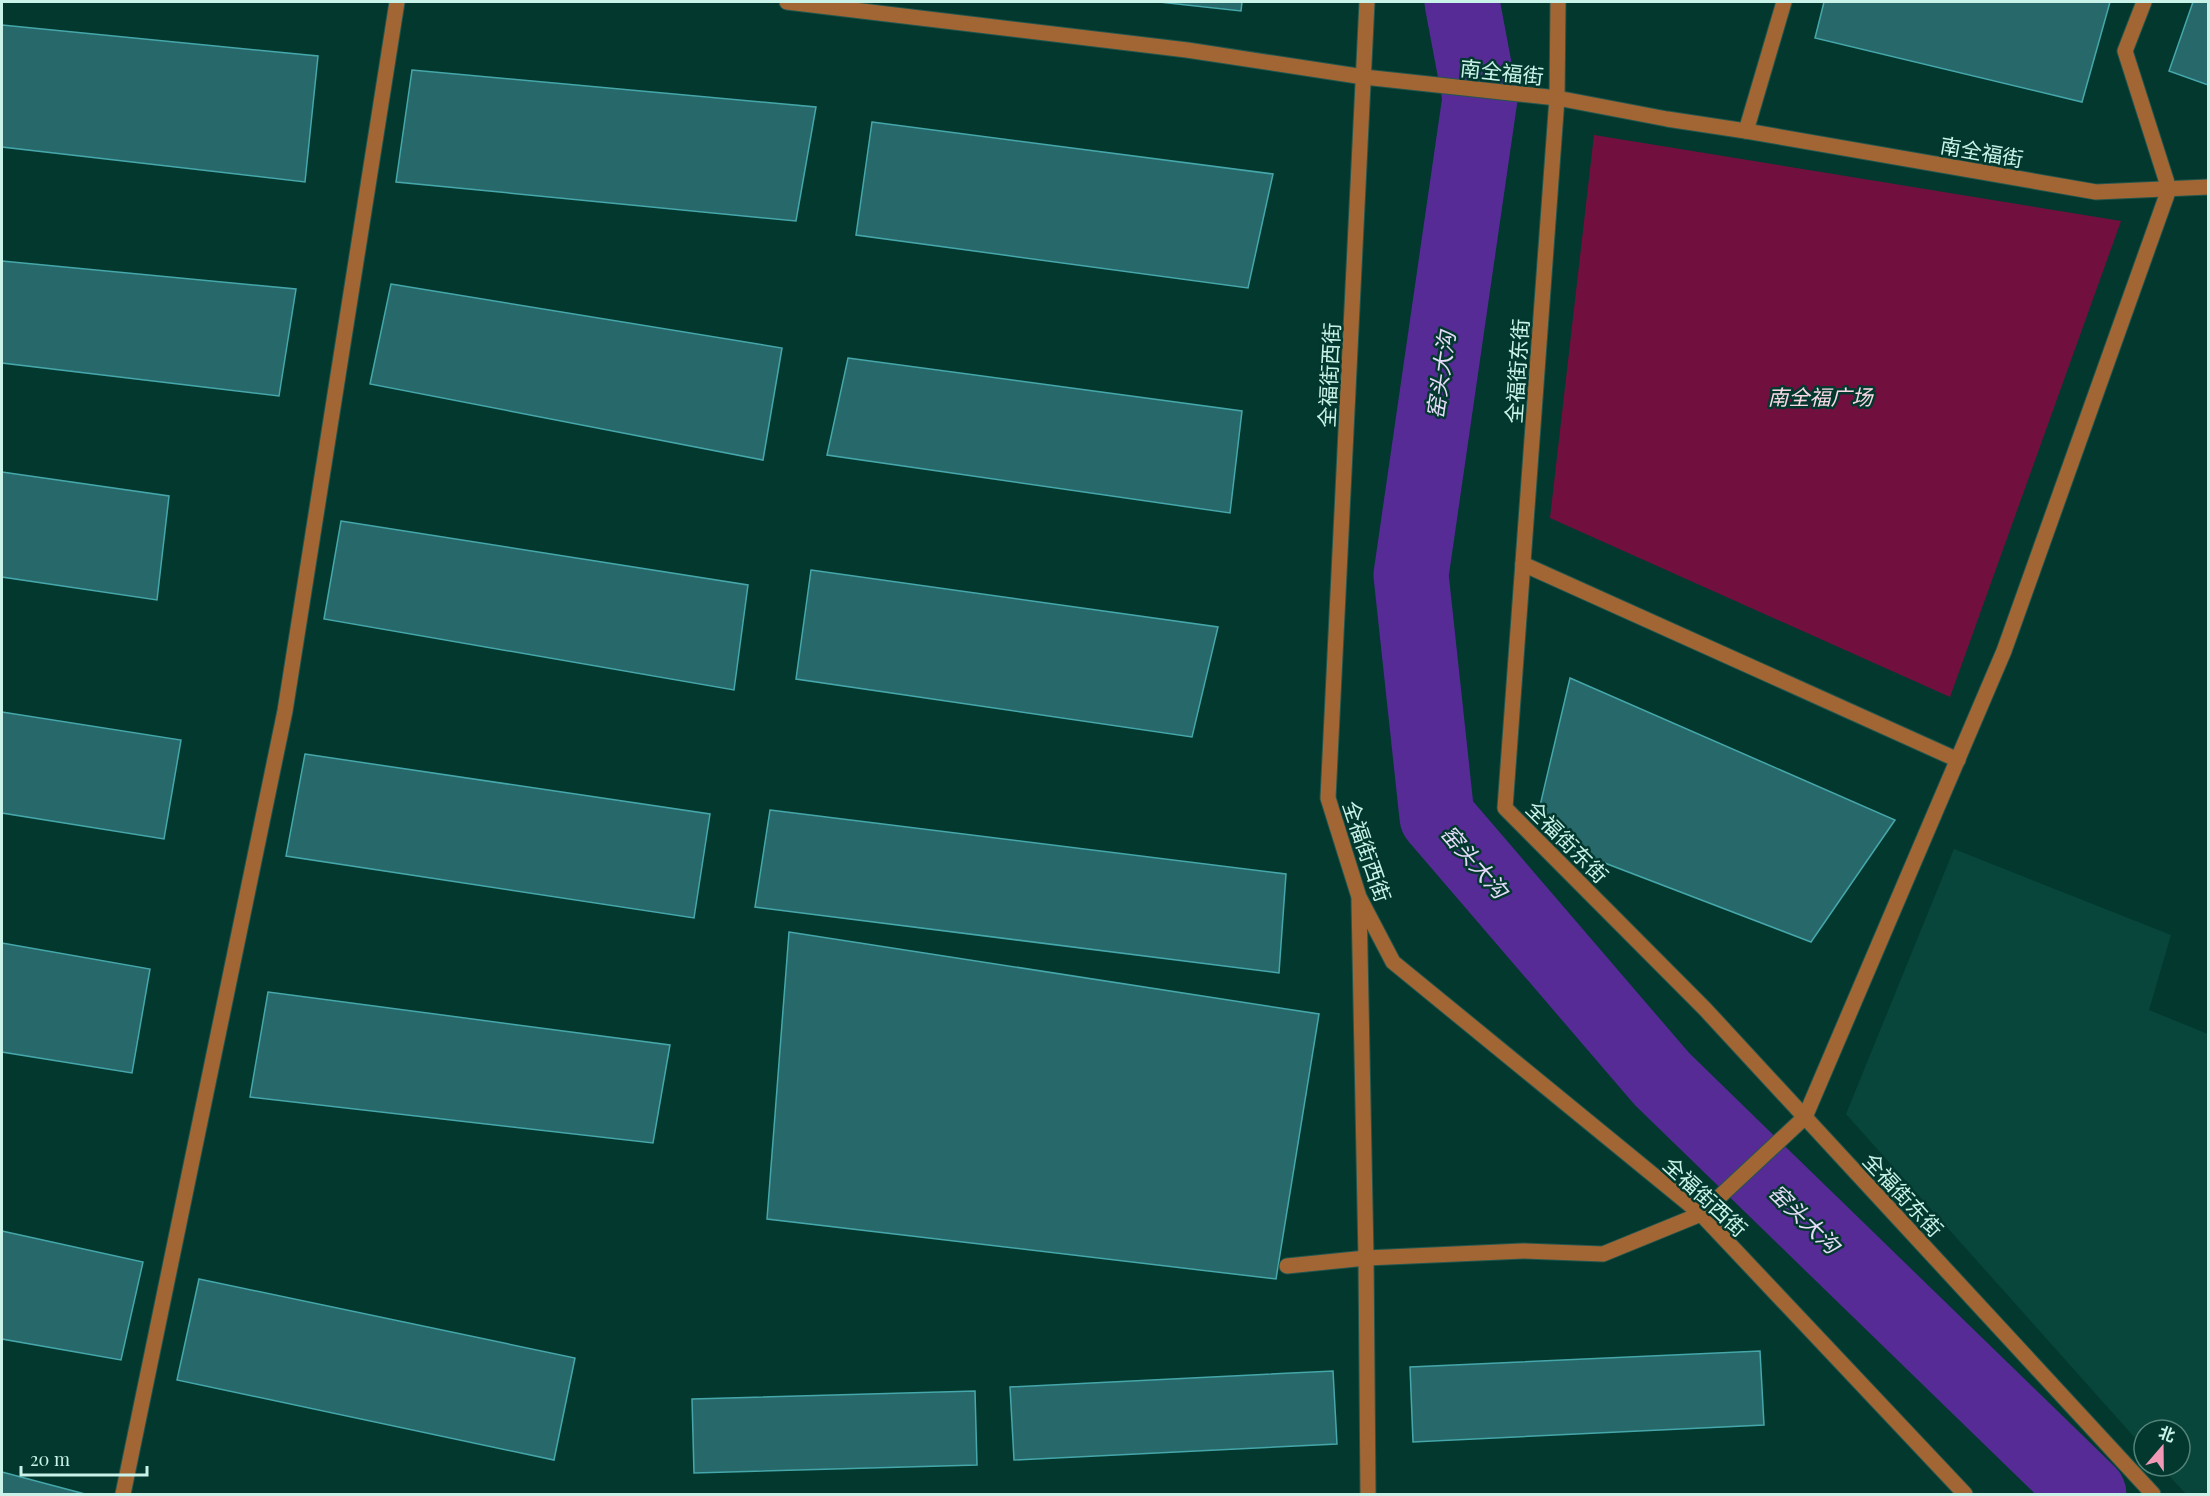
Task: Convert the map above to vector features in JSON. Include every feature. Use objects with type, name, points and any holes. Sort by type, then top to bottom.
[{"type":"street","points":[[123,1494],[285,711],[397,2]]},
{"type":"street","name":"南全福街","points":[[787,2],[1187,50],[1364,77],[1557,98],[2096,192],[2208,188]]},
{"type":"street","name":"全福街西街","points":[[1367,2],[1328,798],[1359,897],[1393,962],[1701,1214],[1965,1494]]},
{"type":"street","name":"全福街东街","points":[[1558,2],[1557,98],[1506,808],[1705,1009],[2153,1494]]},
{"type":"street","points":[[1746,130],[1784,2]]},
{"type":"street","points":[[1287,1266],[1366,1258],[1523,1251],[1603,1254],[1701,1214],[1805,1117],[2004,651],[2169,189],[2125,51],[2144,2]]},
{"type":"street","points":[[1523,564],[1958,760]]},
{"type":"street","points":[[1359,897],[1368,1494]]},
{"type":"shaded area","points":[[1954,849],[2171,935],[2149,1010],[2208,1034],[2208,1494],[2186,1494],[2171,1478],[2192,1478],[2192,1418],[2132,1418],[2132,1435],[1846,1114]]},
{"type":"green space","name":"南全福广场","points":[[1594,135],[2121,221],[1950,697],[1550,518]]},
{"type":"building","points":[[1159,2],[1242,2],[1241,11]]},
{"type":"building","points":[[1824,2],[2110,2],[2082,102],[1815,38]]},
{"type":"building","points":[[2193,2],[2208,2],[2208,85],[2169,71]]},
{"type":"building","points":[[2,25],[318,56],[305,182],[2,147]]},
{"type":"building","points":[[412,70],[816,107],[796,221],[396,182]]},
{"type":"building","points":[[872,122],[1273,174],[1248,288],[856,235]]},
{"type":"building","points":[[2,261],[296,289],[279,396],[2,363]]},
{"type":"building","points":[[391,284],[782,348],[763,460],[370,384]]},
{"type":"building","points":[[848,358],[1242,411],[1230,513],[827,455]]},
{"type":"building","points":[[2,472],[169,496],[157,600],[2,577]]},
{"type":"building","points":[[341,521],[748,585],[734,690],[324,619]]},
{"type":"building","points":[[811,570],[1218,627],[1192,737],[796,679]]},
{"type":"building","points":[[1570,678],[1895,820],[1811,942],[1576,852],[1539,810]]},
{"type":"building","points":[[2,712],[181,740],[164,839],[2,813]]},
{"type":"building","points":[[305,754],[710,814],[694,918],[286,856]]},
{"type":"building","points":[[770,810],[1286,874],[1279,973],[755,907]]},
{"type":"building","points":[[789,932],[1319,1014],[1276,1279],[767,1219]]},
{"type":"building","points":[[2,943],[150,969],[132,1073],[2,1052]]},
{"type":"building","points":[[268,992],[670,1045],[653,1143],[250,1097]]},
{"type":"building","points":[[2,1231],[143,1262],[121,1360],[2,1339]]},
{"type":"building","points":[[199,1279],[575,1358],[554,1460],[177,1380]]},
{"type":"building","points":[[1760,1351],[1764,1425],[1413,1442],[1410,1367]]},
{"type":"building","points":[[1333,1371],[1337,1444],[1014,1460],[1010,1387]]},
{"type":"building","points":[[975,1391],[977,1465],[694,1473],[692,1399]]},
{"type":"building","points":[[2,1472],[85,1494],[2,1494]]},
{"type":"waterway","name":"窑头大沟","points":[[1462,2],[1480,98],[1411,575],[1437,817],[1662,1079],[2089,1494]]}]
